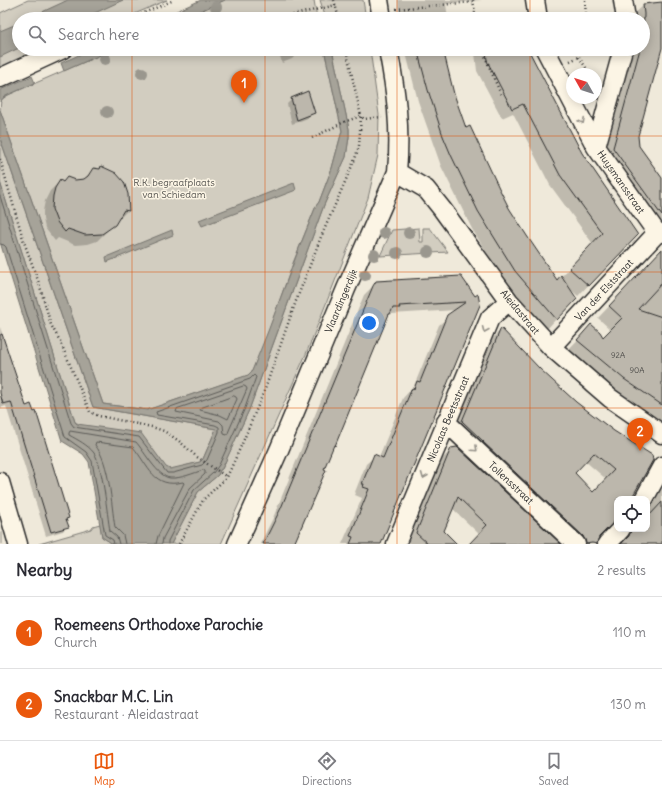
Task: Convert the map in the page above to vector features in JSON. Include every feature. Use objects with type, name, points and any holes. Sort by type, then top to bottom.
[{"type":"street","points":[[535,0],[537,12]]},
{"type":"street","points":[[623,0],[625,12]]},
{"type":"street","points":[[0,78],[48,56]]},
{"type":"street","name":"Vlaardingerdijk","points":[[237,544],[279,450],[346,289],[397,172],[399,156],[398,104],[389,56]]},
{"type":"street","name":"Huysmansstraat","points":[[549,56],[596,147],[660,233]]},
{"type":"street","points":[[596,147],[621,56]]},
{"type":"street","name":"Aleidastraat","points":[[397,172],[426,189],[442,208],[510,301],[551,347],[610,398],[662,434]]},
{"type":"street","name":"Van der Elststraat","points":[[551,347],[660,233]]},
{"type":"street","name":"Nicolaas Beetsstraat","points":[[402,541],[446,422],[490,318],[510,301]]},
{"type":"street","name":"Tollensstraat","points":[[446,422],[576,544]]},
{"type":"street","points":[[646,496],[662,466]]},
{"type":"street","points":[[0,482],[18,544]]},
{"type":"street","points":[[606,544],[617,532]]},
{"type":"path","points":[[146,12],[174,0]]},
{"type":"path","points":[[334,0],[338,12]]},
{"type":"path","points":[[585,0],[586,12]]},
{"type":"path","points":[[380,10],[473,1],[475,12]]},
{"type":"path","points":[[305,12],[336,5]]},
{"type":"path","points":[[179,544],[203,500],[227,477],[265,389],[296,301],[321,237],[355,159],[361,116],[348,56]]},
{"type":"path","points":[[485,56],[501,95]]},
{"type":"path","points":[[579,56],[586,68]]},
{"type":"path","points":[[312,138],[344,122],[361,116],[364,119],[383,117]]},
{"type":"path","points":[[0,159],[24,242],[39,283],[51,325],[60,341],[90,412],[99,416],[164,431],[179,441],[197,457],[227,477]]},
{"type":"green space","points":[[28,0],[167,0],[139,12],[12,12],[12,56],[37,56],[0,72],[0,13]]},
{"type":"green space","points":[[225,0],[314,0],[316,12],[198,12]]},
{"type":"green space","points":[[320,0],[363,0],[365,12],[324,12]]},
{"type":"green space","name":"R.K. begraafplaats van Schiedam","points":[[98,56],[326,56],[342,131],[332,168],[293,263],[264,344],[249,375],[147,410],[103,404],[0,110],[1,100],[8,95]]},
{"type":"green space","points":[[333,56],[371,56],[379,115],[378,155],[368,198],[306,354],[221,544],[171,544],[198,492],[218,475],[222,469],[249,410],[324,205],[346,157],[349,129]]},
{"type":"green space","points":[[0,138],[93,407],[216,429],[203,459],[200,462],[168,469],[75,422],[0,182]]},
{"type":"green space","points":[[419,228],[420,242],[423,242],[423,228],[430,228],[448,252],[380,256],[392,230]]},
{"type":"green space","points":[[100,524],[102,537],[113,544],[39,544],[91,529],[93,526]]},
{"type":"water","points":[[68,0],[123,0],[97,12],[42,12]]},
{"type":"water","points":[[201,0],[225,0],[198,12],[174,12]]},
{"type":"water","points":[[12,26],[12,51],[0,57],[0,31]]},
{"type":"water","points":[[76,56],[98,56],[64,71],[61,63]]},
{"type":"water","points":[[326,56],[333,56],[349,129],[346,157],[324,205],[249,410],[222,469],[218,475],[198,492],[171,544],[113,544],[102,537],[89,462],[83,454],[62,441],[0,242],[0,182],[75,422],[77,424],[141,433],[166,467],[170,469],[200,462],[203,459],[216,429],[93,407],[0,138],[0,110],[103,404],[147,410],[248,375],[252,371],[332,168],[342,131]]},
{"type":"water","points":[[32,76],[35,83],[4,97],[0,102],[0,90]]},
{"type":"water","points":[[294,183],[296,190],[202,226],[199,220]]},
{"type":"water","points":[[172,230],[173,235],[107,262],[106,257]]},
{"type":"building","points":[[662,2],[662,48],[638,136],[639,146],[662,178],[662,216],[613,148],[638,56],[650,56],[650,12],[644,12],[643,4]]},
{"type":"building","points":[[419,56],[445,56],[454,94],[466,128],[470,126],[509,208],[557,280],[561,275],[577,299],[557,320],[515,271],[478,211],[443,136]]},
{"type":"building","points":[[487,56],[532,56],[582,153],[638,235],[589,286],[569,268],[602,233],[560,175],[523,104],[512,109],[487,61]]},
{"type":"building","points":[[308,91],[315,113],[297,120],[291,98]]},
{"type":"building","points":[[101,166],[116,173],[124,182],[128,194],[129,211],[124,210],[115,225],[102,234],[85,235],[68,229],[65,232],[57,222],[52,209],[55,188],[60,180],[63,182],[67,177],[75,180],[84,179],[93,168],[100,169]]},
{"type":"building","points":[[662,249],[662,283],[638,309],[662,317],[662,405],[624,379],[577,340],[591,324],[603,337],[622,318],[609,306]]},
{"type":"building","points":[[461,276],[475,296],[478,294],[480,305],[381,544],[350,544],[353,537],[350,536],[369,489],[363,487],[364,484],[362,484],[374,454],[383,458],[412,388],[414,389],[417,381],[420,382],[447,315],[466,302],[399,306],[400,308],[393,308],[389,314],[335,446],[334,445],[324,469],[326,470],[294,544],[263,544],[281,508],[376,281]]},
{"type":"building","points":[[501,328],[540,369],[576,402],[614,431],[652,455],[653,460],[633,496],[614,496],[614,522],[599,537],[597,544],[586,544],[583,536],[462,421]],"holes":[[[594,453],[614,470],[593,492],[575,473]]]},
{"type":"building","points":[[2,334],[26,406],[31,404],[34,412],[36,411],[69,518],[66,519],[69,527],[51,532],[11,402],[3,404],[0,393],[0,335]]},
{"type":"building","points":[[457,447],[561,544],[469,544],[487,525],[458,497],[444,531],[457,544],[428,544],[416,533],[451,448]]},
{"type":"building","points":[[662,502],[662,544],[621,544],[629,536],[630,532],[650,532],[650,515]]},
{"type":"place","name":"Roemeens Orthodoxe Parochie","points":[[244,103]]},
{"type":"place","name":"Snackbar M.C. Lin","points":[[640,451]]}]
